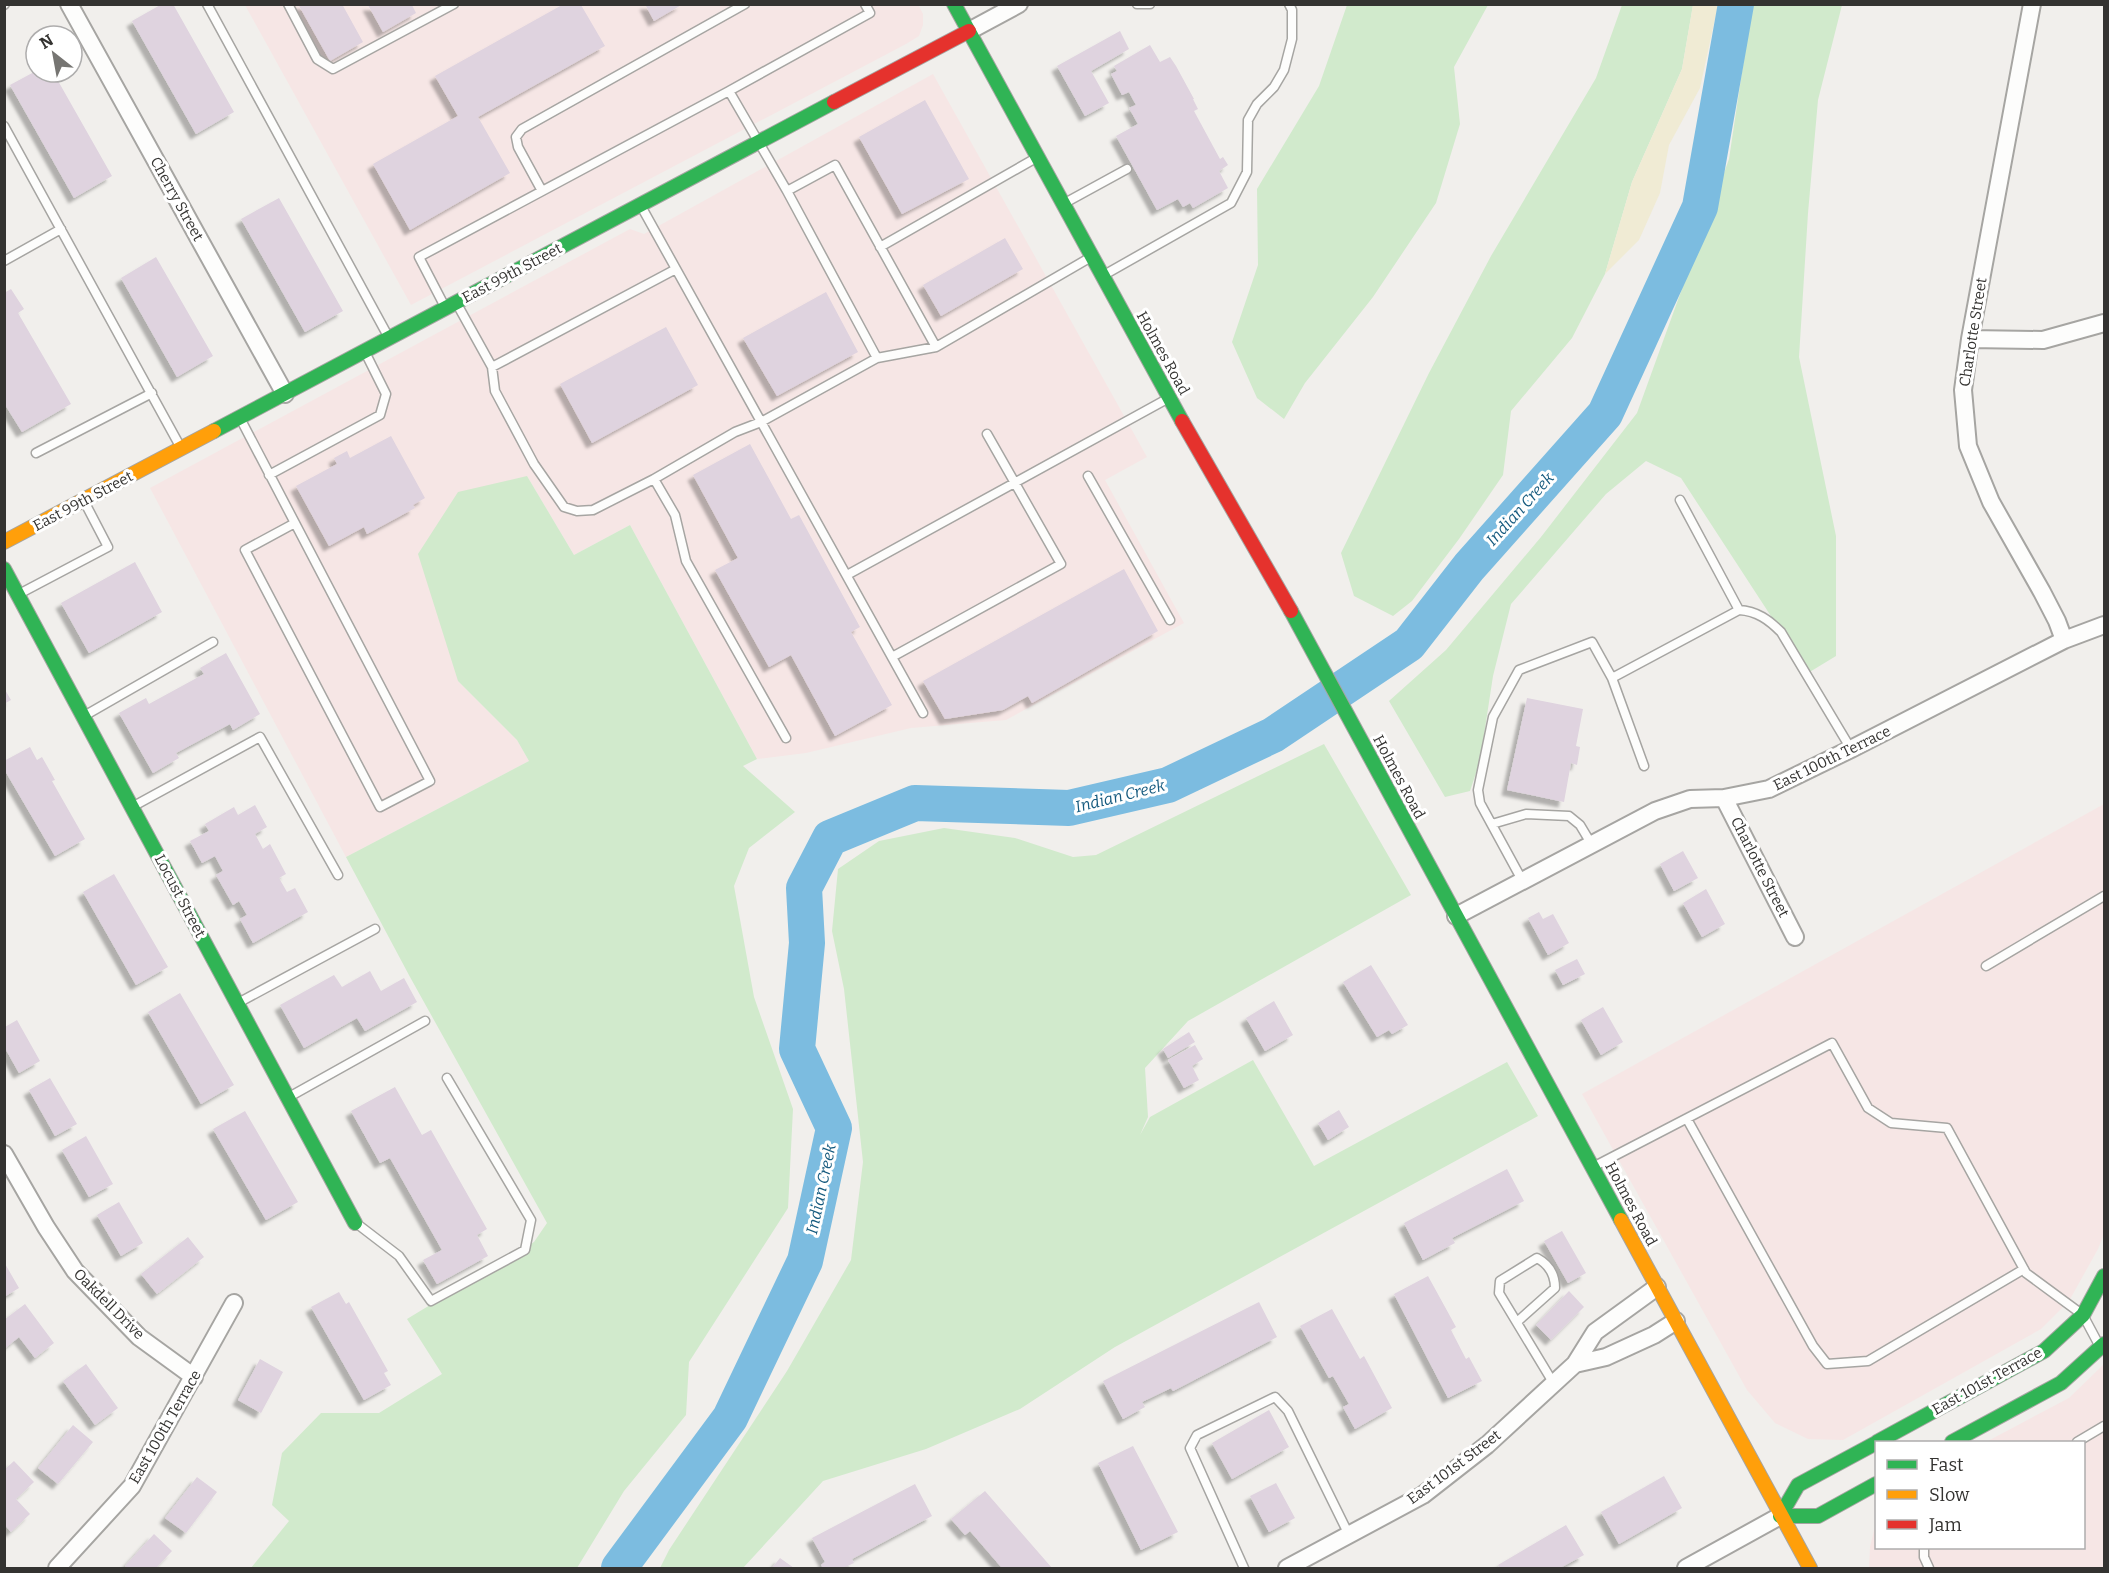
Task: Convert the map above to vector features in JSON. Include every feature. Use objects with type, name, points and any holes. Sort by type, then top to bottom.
[{"type":"street","name":"Cherry Street","points":[[69,4],[285,394]]},
{"type":"street","name":"Holmes Road","points":[[954,4],[1101,276],[1296,618],[1810,1569]]},
{"type":"street","name":"East 99th Street","points":[[6,537],[84,500],[1019,4]]},
{"type":"street","name":"Charlotte Street","points":[[2032,4],[1970,339],[1963,390],[1968,446],[1992,502],[2052,611],[2064,640]]},
{"type":"street","points":[[1970,339],[2043,340],[2104,323]]},
{"type":"street","name":"Locust Street","points":[[4,569],[355,1223]]},
{"type":"street","name":"East 100th Terrace","points":[[1456,916],[1655,811],[1690,799],[1724,798],[1768,789],[2064,640],[2104,625]]},
{"type":"street","name":"Charlotte Street","points":[[1724,798],[1795,937]]},
{"type":"street","name":"Oakdell Drive","points":[[4,1154],[46,1227],[75,1271],[140,1337],[194,1377]]},
{"type":"street","name":"East 101st Terrace","points":[[1881,1441],[2044,1351],[2083,1315],[2104,1276]]},
{"type":"street","name":"East 101st Street","points":[[1287,1569],[1423,1495],[1487,1445],[1554,1384],[1575,1364],[1595,1332],[1657,1287]]},
{"type":"street","name":"East 100th Terrace","points":[[57,1569],[132,1486],[234,1302]]},
{"type":"street","points":[[1575,1364],[1606,1357],[1654,1335],[1676,1321]]},
{"type":"street","points":[[1956,1441],[2061,1383],[2103,1348]]},
{"type":"street","name":"East 101st Terrace","points":[[1780,1516],[1798,1485],[1875,1444]]},
{"type":"street","points":[[1686,1569],[1780,1516],[1818,1516],[1875,1485]]},
{"type":"lane","points":[[207,4],[389,338]]},
{"type":"lane","points":[[288,4],[317,59],[333,69],[454,4]]},
{"type":"lane","points":[[543,191],[518,147],[516,137],[522,129],[745,4]]},
{"type":"lane","points":[[865,4],[870,13],[419,257],[492,367],[495,391],[534,464],[564,507],[577,512],[593,510],[877,358],[936,347],[1091,257]]},
{"type":"lane","points":[[1137,4],[1150,4]]},
{"type":"lane","points":[[1101,276],[1231,203],[1247,172],[1248,120],[1257,104],[1274,87],[1284,70],[1292,39],[1290,4]]},
{"type":"lane","points":[[729,91],[787,191],[877,358]]},
{"type":"lane","points":[[4,126],[182,448]]},
{"type":"lane","points":[[880,247],[1037,157]]},
{"type":"lane","points":[[787,191],[835,165],[936,347]]},
{"type":"lane","points":[[1063,204],[1127,169]]},
{"type":"lane","points":[[640,205],[923,713]]},
{"type":"lane","points":[[4,261],[61,229]]},
{"type":"lane","points":[[492,367],[676,268]]},
{"type":"lane","points":[[269,475],[380,415],[386,394],[365,351]]},
{"type":"lane","points":[[36,453],[152,393]]},
{"type":"lane","points":[[847,575],[1169,398]]},
{"type":"lane","points":[[239,418],[295,523],[430,781],[380,807],[244,550],[295,523]]},
{"type":"lane","points":[[892,657],[1061,564],[987,434]]},
{"type":"lane","points":[[1088,476],[1170,620]]},
{"type":"lane","points":[[654,479],[675,515],[686,561],[786,738]]},
{"type":"lane","points":[[18,595],[108,547],[84,500]]},
{"type":"lane","points":[[1680,500],[1739,610]]},
{"type":"lane","points":[[1612,678],[1739,610],[1749,611],[1762,616],[1781,633],[1851,749]]},
{"type":"lane","points":[[84,716],[213,642]]},
{"type":"lane","points":[[1522,880],[1480,803],[1478,790],[1493,717],[1519,670],[1592,642],[1612,678],[1644,766]]},
{"type":"lane","points":[[132,807],[260,737],[338,875]]},
{"type":"lane","points":[[1492,824],[1526,814],[1569,816],[1580,825],[1592,845]]},
{"type":"lane","points":[[1986,966],[2104,896]]},
{"type":"lane","points":[[238,1003],[375,929]]},
{"type":"lane","points":[[288,1098],[425,1021]]},
{"type":"lane","points":[[1593,1167],[1832,1043],[1868,1108],[1891,1124],[1947,1128],[2026,1273],[2083,1315],[2103,1348]]},
{"type":"lane","points":[[355,1223],[399,1256],[431,1301],[525,1250],[531,1220],[447,1078]]},
{"type":"lane","points":[[1687,1119],[1813,1346],[1827,1364],[1868,1361],[2024,1269]]},
{"type":"lane","points":[[1517,1322],[1554,1288],[1555,1282],[1547,1264],[1537,1258],[1500,1281],[1499,1293],[1554,1384]]},
{"type":"lane","points":[[1244,1569],[1190,1448],[1197,1435],[1275,1397],[1288,1411],[1349,1535]]},
{"type":"lane","points":[[2080,1441],[2104,1426]]},
{"type":"lane","points":[[1924,1549],[1924,1557],[1929,1569]]},
{"type":"shaded area","points":[[918,4],[923,14],[923,25],[919,36],[906,44],[411,305],[245,5]]},
{"type":"shaded area","points":[[933,74],[1147,457],[1105,480],[1184,623],[1006,720],[911,728],[806,753],[757,759],[630,525],[574,555],[527,476],[458,681],[517,740],[529,761],[346,857],[150,488],[630,229],[644,234]]},
{"type":"shaded area","points":[[2104,804],[2104,1234],[2098,1249],[2069,1301],[2041,1329],[1843,1440],[1808,1439],[1775,1423],[1747,1390],[1582,1094]]},
{"type":"shaded area","points":[[2104,1364],[2104,1568],[1869,1568],[1870,1547],[1875,1526],[1875,1549],[2085,1549],[2085,1441],[1988,1441],[2069,1398]]},
{"type":"green space","points":[[1347,5],[1488,5],[1454,67],[1460,124],[1436,203],[1373,297],[1305,383],[1284,419],[1257,398],[1232,342],[1258,265],[1257,189],[1319,86]]},
{"type":"green space","points":[[1622,5],[1693,5],[1682,69],[1632,182],[1605,274],[1572,338],[1511,411],[1503,475],[1459,539],[1412,601],[1393,616],[1354,596],[1341,553],[1429,373],[1491,256],[1596,78]]},
{"type":"green space","points":[[1752,5],[1842,5],[1818,100],[1799,357],[1836,536],[1836,656],[1808,673],[1681,478],[1646,461],[1606,494],[1511,604],[1493,676],[1480,761],[1470,791],[1445,797],[1389,701],[1446,650],[1541,537],[1637,413],[1729,159]]},
{"type":"green space","points":[[527,476],[574,555],[630,525],[757,759],[743,766],[795,812],[749,848],[734,886],[754,997],[793,1109],[788,1208],[689,1362],[686,1415],[624,1491],[577,1568],[251,1568],[289,1521],[272,1505],[282,1453],[321,1413],[379,1413],[442,1374],[407,1319],[534,1242],[547,1223],[346,857],[529,761],[517,740],[458,681],[418,554],[458,492]]},
{"type":"green space","points":[[1324,744],[1411,895],[1188,1021],[1145,1068],[1148,1117],[1140,1135],[1150,1117],[1253,1060],[1314,1166],[1507,1062],[1538,1116],[1115,1347],[1020,1409],[926,1449],[823,1481],[743,1568],[660,1568],[669,1550],[787,1371],[851,1260],[863,1162],[844,989],[832,931],[838,869],[879,841],[944,828],[1015,838],[1073,857],[1096,855]]},
{"type":"sand","points":[[1693,5],[1718,5],[1700,88],[1669,145],[1660,193],[1639,240],[1605,274],[1632,182],[1682,69]]},
{"type":"building","points":[[162,4],[173,4],[234,112],[196,134],[132,21]]},
{"type":"building","points":[[298,4],[342,4],[363,42],[330,61]]},
{"type":"building","points":[[645,4],[683,4],[654,21]]},
{"type":"building","points":[[368,5],[412,5],[416,13],[383,32]]},
{"type":"building","points":[[562,5],[581,5],[605,46],[478,117],[510,173],[410,230],[373,164],[458,116],[435,76]]},
{"type":"building","points":[[1120,31],[1129,49],[1091,71],[1109,103],[1085,116],[1057,66]]},
{"type":"building","points":[[1150,45],[1160,62],[1170,57],[1176,66],[1198,109],[1194,111],[1220,159],[1223,157],[1228,165],[1219,171],[1228,188],[1193,208],[1190,203],[1183,207],[1178,199],[1157,210],[1116,136],[1138,124],[1129,108],[1136,105],[1129,92],[1122,95],[1111,74],[1117,71],[1114,66]]},
{"type":"building","points":[[24,77],[24,84],[60,84],[112,176],[74,198],[10,85]]},
{"type":"building","points":[[925,100],[969,179],[902,214],[859,137]]},
{"type":"building","points":[[279,198],[343,311],[305,332],[241,219]]},
{"type":"building","points":[[1005,238],[1023,269],[941,316],[923,285]]},
{"type":"building","points":[[156,257],[213,356],[177,377],[121,278]]},
{"type":"building","points":[[11,289],[24,309],[18,313],[71,404],[22,432],[4,403],[4,293]]},
{"type":"building","points":[[826,292],[858,352],[777,396],[743,338]]},
{"type":"building","points":[[666,327],[698,385],[592,443],[560,384]]},
{"type":"building","points":[[391,436],[425,498],[413,505],[415,508],[367,534],[364,527],[329,546],[296,486],[337,464],[334,458],[347,451],[350,458]]},
{"type":"building","points":[[750,444],[791,519],[799,515],[860,627],[851,632],[892,705],[835,736],[791,655],[769,667],[715,570],[738,558],[693,475]]},
{"type":"building","points":[[135,562],[162,612],[89,653],[61,603]]},
{"type":"building","points":[[1124,569],[1158,631],[1032,703],[1028,696],[1003,710],[945,719],[923,681]]},
{"type":"building","points":[[226,653],[260,714],[233,730],[230,724],[176,753],[179,758],[153,773],[119,713],[146,698],[149,704],[204,674],[200,668]]},
{"type":"building","points":[[4,688],[11,700],[4,704]]},
{"type":"building","points":[[1527,698],[1583,709],[1576,746],[1580,747],[1577,765],[1571,763],[1564,802],[1507,790]]},
{"type":"building","points":[[30,747],[37,760],[42,757],[55,780],[52,781],[85,839],[55,856],[4,769],[4,761]]},
{"type":"building","points":[[255,805],[267,827],[255,834],[263,849],[270,844],[286,874],[279,878],[287,892],[295,888],[308,912],[253,943],[240,919],[247,915],[239,901],[233,905],[216,875],[223,871],[215,856],[202,863],[190,841],[209,831],[205,824],[234,807],[238,815]]},
{"type":"building","points":[[1683,851],[1698,878],[1674,891],[1660,864]]},
{"type":"building","points":[[114,874],[168,967],[136,985],[83,892]]},
{"type":"building","points":[[1706,889],[1725,924],[1702,937],[1683,903]]},
{"type":"building","points":[[1539,912],[1543,919],[1553,914],[1569,943],[1548,955],[1528,918]]},
{"type":"building","points":[[1577,959],[1585,974],[1563,985],[1555,970]]},
{"type":"building","points":[[1371,965],[1408,1025],[1392,1034],[1389,1030],[1377,1037],[1343,982]]},
{"type":"building","points":[[370,971],[381,991],[404,978],[417,1002],[365,1031],[357,1018],[304,1048],[280,1005],[334,975],[342,987]]},
{"type":"building","points":[[180,993],[234,1085],[201,1104],[148,1012]]},
{"type":"building","points":[[1274,1001],[1293,1035],[1265,1051],[1246,1018]]},
{"type":"building","points":[[1603,1007],[1623,1042],[1601,1055],[1581,1020]]},
{"type":"building","points":[[17,1020],[40,1061],[19,1073],[5,1048],[5,1027]]},
{"type":"building","points":[[1189,1032],[1195,1042],[1168,1058],[1163,1049]]},
{"type":"building","points":[[1195,1045],[1203,1059],[1192,1066],[1199,1080],[1184,1088],[1168,1060]]},
{"type":"building","points":[[50,1078],[77,1124],[55,1136],[29,1090]]},
{"type":"building","points":[[395,1087],[422,1135],[431,1130],[487,1229],[477,1235],[488,1256],[437,1284],[423,1260],[442,1250],[390,1158],[380,1163],[351,1111]]},
{"type":"building","points":[[1339,1110],[1349,1127],[1328,1140],[1318,1123]]},
{"type":"building","points":[[245,1111],[298,1202],[266,1220],[213,1129]]},
{"type":"building","points":[[86,1136],[113,1184],[89,1197],[62,1150]]},
{"type":"building","points":[[1507,1169],[1524,1201],[1452,1238],[1455,1243],[1423,1260],[1404,1223]]},
{"type":"building","points":[[119,1202],[143,1243],[121,1256],[97,1215]]},
{"type":"building","points":[[1562,1231],[1586,1273],[1568,1283],[1544,1241]]},
{"type":"building","points":[[188,1237],[204,1257],[157,1294],[141,1274]]},
{"type":"building","points":[[4,1262],[19,1288],[4,1297]]},
{"type":"building","points":[[1428,1276],[1456,1327],[1451,1330],[1466,1359],[1469,1357],[1482,1381],[1448,1398],[1394,1294]]},
{"type":"building","points":[[1569,1291],[1584,1307],[1551,1340],[1536,1325]]},
{"type":"building","points":[[339,1292],[346,1304],[349,1302],[388,1371],[384,1373],[391,1385],[364,1400],[311,1307]]},
{"type":"building","points":[[1259,1302],[1277,1337],[1173,1391],[1171,1388],[1142,1402],[1145,1407],[1123,1419],[1103,1381]]},
{"type":"building","points":[[25,1304],[54,1343],[35,1358],[19,1337],[4,1349],[4,1320]]},
{"type":"building","points":[[1332,1309],[1360,1359],[1364,1356],[1392,1408],[1355,1429],[1343,1407],[1349,1404],[1333,1376],[1329,1378],[1300,1326]]},
{"type":"building","points":[[260,1359],[283,1372],[261,1413],[238,1400]]},
{"type":"building","points":[[86,1364],[118,1408],[95,1425],[63,1381]]},
{"type":"building","points":[[1269,1410],[1289,1447],[1232,1479],[1212,1443]]},
{"type":"building","points":[[73,1425],[93,1442],[58,1484],[38,1468]]},
{"type":"building","points":[[1133,1446],[1178,1532],[1141,1550],[1098,1463]]},
{"type":"building","points":[[14,1461],[34,1482],[16,1499],[30,1514],[11,1532],[4,1524],[4,1470]]},
{"type":"building","points":[[1664,1476],[1682,1508],[1619,1544],[1601,1512]]},
{"type":"building","points":[[197,1477],[217,1492],[186,1533],[165,1518]]},
{"type":"building","points":[[1276,1483],[1295,1518],[1269,1532],[1250,1496]]},
{"type":"building","points":[[915,1484],[932,1516],[852,1559],[854,1563],[843,1568],[823,1568],[821,1565],[825,1562],[812,1538]]},
{"type":"building","points":[[985,1491],[1052,1568],[1002,1568],[970,1531],[965,1535],[951,1519]]},
{"type":"building","points":[[1566,1525],[1584,1555],[1560,1568],[1500,1568],[1498,1565]]},
{"type":"building","points":[[154,1534],[172,1551],[156,1568],[128,1568],[125,1566]]},
{"type":"building","points":[[780,1558],[794,1568],[772,1568]]},
{"type":"waterway","name":"Indian Creek","points":[[619,1568],[730,1418],[805,1261],[834,1128],[797,1049],[807,943],[804,888],[830,838],[915,803],[1069,808],[1168,785],[1273,735],[1409,644],[1469,567],[1605,414],[1700,207],[1736,4]]},
{"type":"traffic: fast","points":[[954,4],[1182,421]]},
{"type":"traffic: fast","points":[[214,431],[834,102]]},
{"type":"traffic: fast","points":[[4,569],[355,1223]]},
{"type":"traffic: fast","points":[[1291,611],[1621,1220]]},
{"type":"traffic: fast","points":[[1879,1441],[2044,1351],[2083,1315],[2104,1276]]},
{"type":"traffic: fast","points":[[1954,1441],[2061,1383],[2104,1344]]},
{"type":"traffic: fast","points":[[1780,1516],[1798,1485],[1875,1444]]},
{"type":"traffic: fast","points":[[1780,1516],[1818,1516],[1875,1485]]},
{"type":"traffic: slow","points":[[4,542],[214,431]]},
{"type":"traffic: slow","points":[[1621,1220],[1810,1568]]},
{"type":"traffic: jam","points":[[834,102],[969,31]]},
{"type":"traffic: jam","points":[[1182,421],[1291,611]]}]
